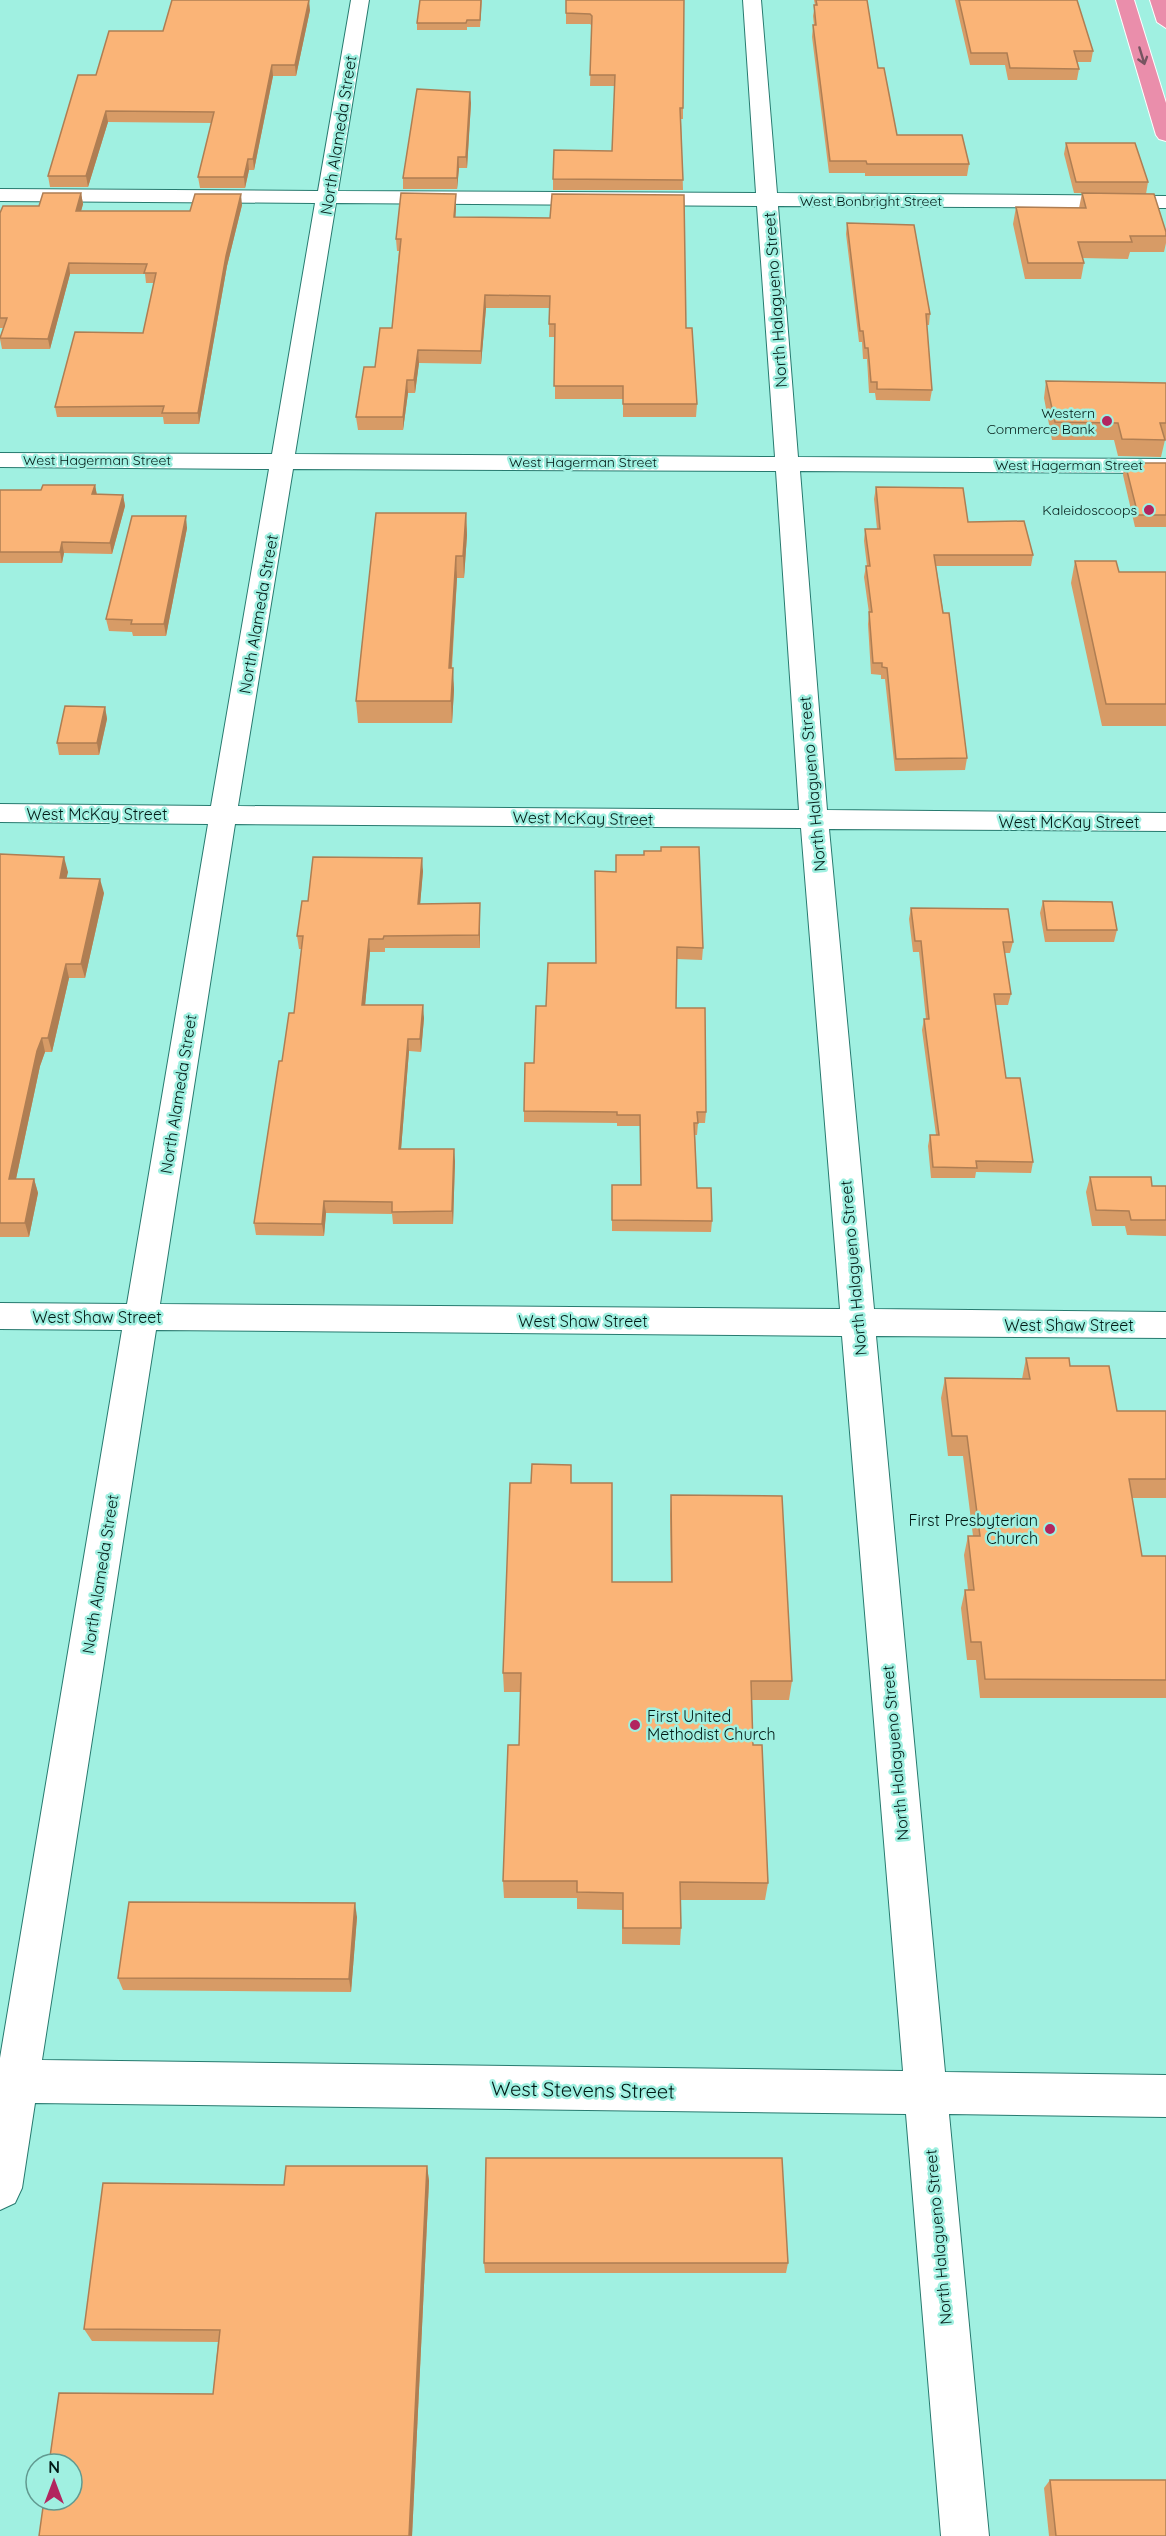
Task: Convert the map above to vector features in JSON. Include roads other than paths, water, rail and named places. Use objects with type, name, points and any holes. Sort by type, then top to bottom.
[{"type":"highway","points":[[1125,0],[1166,135]]},
{"type":"highway","points":[[1159,0],[1166,22]]},
{"type":"street","name":"North Alameda Street","points":[[0,2188],[9,2081],[142,1317],[223,815],[329,198],[360,0]]},
{"type":"street","name":"North Halagueno Street","points":[[752,0],[814,820],[924,2093],[965,2536]]},
{"type":"street","name":"West Bonbright Street","points":[[0,195],[1166,202]]},
{"type":"street","name":"West Hagerman Street","points":[[0,460],[1166,466]]},
{"type":"street","name":"West McKay Street","points":[[0,813],[1166,822]]},
{"type":"street","name":"West Shaw Street","points":[[0,1316],[1166,1325]]},
{"type":"street","name":"West Stevens Street","points":[[9,2081],[1166,2096]]},
{"type":"place","name":"Western Commerce Bank","points":[[1107,421]]},
{"type":"place","name":"Kaleidoscoops","points":[[1149,510]]},
{"type":"place","name":"First Presbyterian Church","points":[[1050,1529]]},
{"type":"place","name":"First United Methodist Church","points":[[635,1725]]}]
